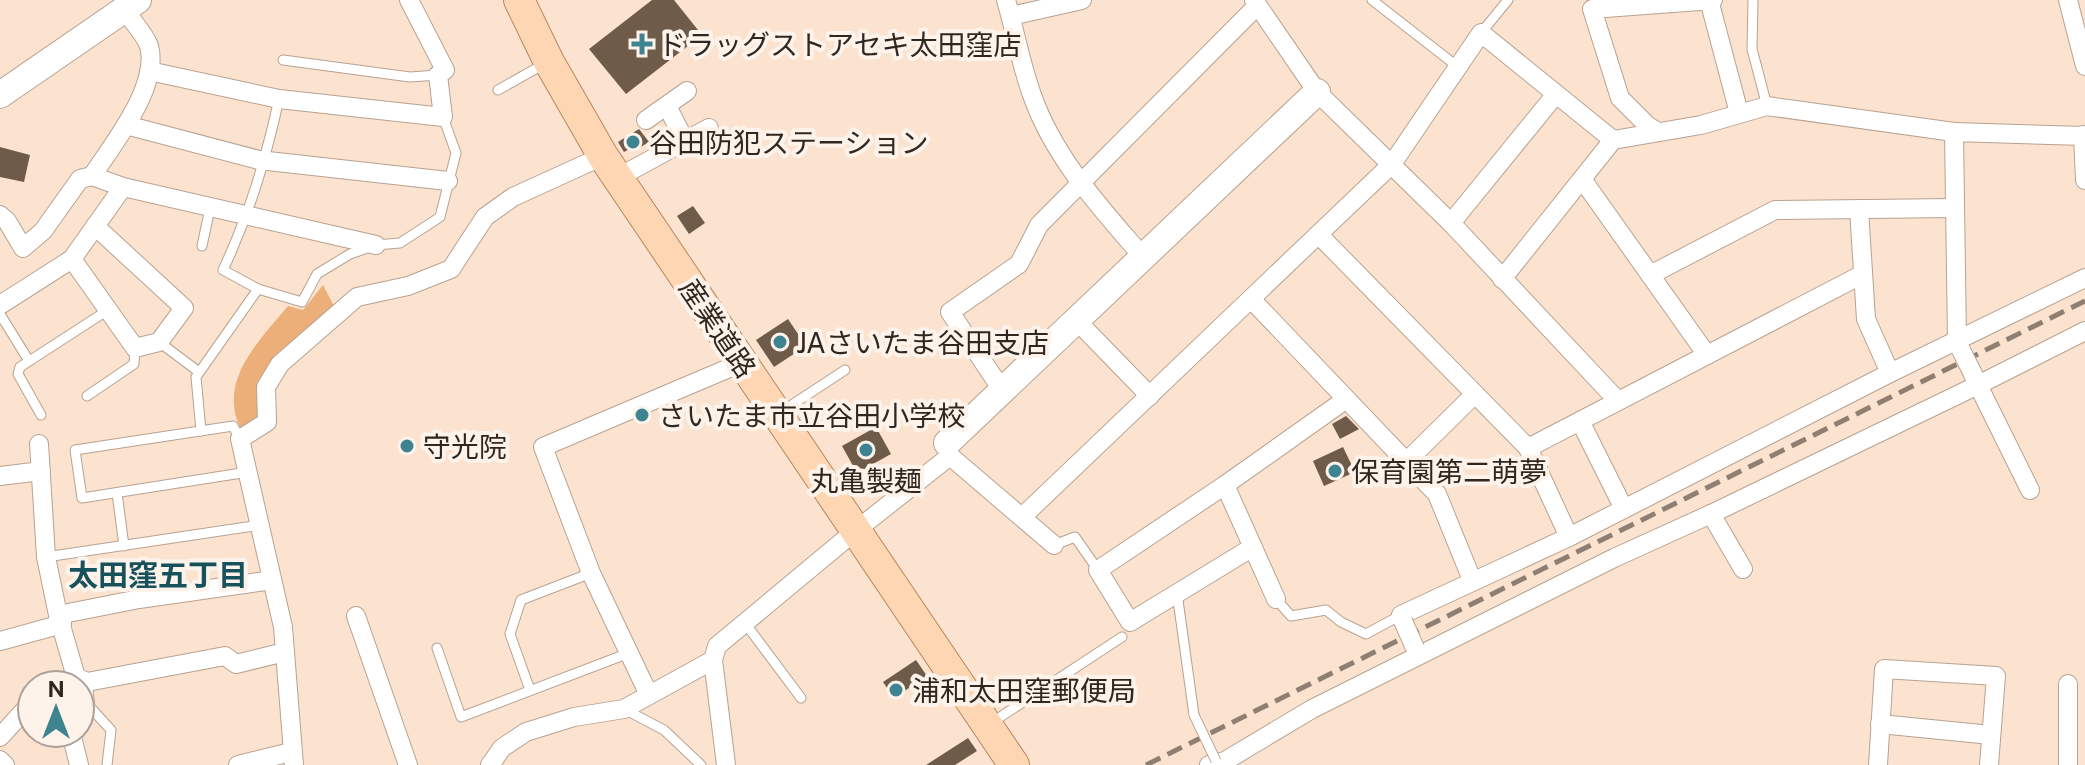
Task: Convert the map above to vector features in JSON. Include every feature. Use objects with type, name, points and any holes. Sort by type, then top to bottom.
[{"type":"main road","name":"産業道路","points":[[519,0],[549,62],[610,167],[1014,765]]},
{"type":"street","points":[[149,71],[279,99],[443,117],[438,75],[445,70],[409,0]]},
{"type":"street","points":[[1082,0],[1008,8],[1032,96],[1060,153],[1080,183],[1143,257]]},
{"type":"street","points":[[1658,132],[1620,98],[1591,4],[1711,0],[1739,113]]},
{"type":"street","points":[[2068,0],[2082,38],[2085,66]]},
{"type":"street","points":[[1002,390],[950,312],[1019,264],[1039,225],[1256,3],[1317,92],[1451,223],[1618,401]]},
{"type":"street","points":[[0,95],[131,5],[148,45],[149,71],[126,125],[92,176]]},
{"type":"street","points":[[1022,517],[1392,164],[1481,33],[1613,140]]},
{"type":"street","points":[[646,120],[687,91]]},
{"type":"street","points":[[726,765],[713,660],[717,646],[948,450],[1002,390],[1317,92]]},
{"type":"street","points":[[1451,223],[1556,94]]},
{"type":"street","points":[[667,106],[685,141]]},
{"type":"street","points":[[1502,279],[1613,140],[1701,125],[1767,106],[1954,132],[2084,136],[2085,180]]},
{"type":"street","points":[[126,125],[266,160],[448,181]]},
{"type":"street","points":[[238,765],[292,758],[283,627],[240,439],[267,422],[266,387],[280,364],[357,297],[408,286],[451,269],[485,217],[513,197],[685,141],[709,128]]},
{"type":"street","points":[[1954,132],[1953,208],[1960,346],[2030,490]]},
{"type":"street","points":[[0,215],[23,248],[43,231],[80,179],[92,176],[123,187],[376,245]]},
{"type":"street","points":[[1582,179],[1707,355]]},
{"type":"street","points":[[0,305],[72,259],[123,187]]},
{"type":"street","points":[[1650,275],[1775,210],[1953,208]]},
{"type":"street","points":[[1859,209],[1866,319],[1890,373]]},
{"type":"street","points":[[72,259],[135,348],[159,342],[184,308],[95,226]]},
{"type":"street","points":[[1319,235],[1528,448],[1569,537]]},
{"type":"street","points":[[1528,448],[1863,274]]},
{"type":"street","points":[[1417,652],[1402,618],[1472,580],[1569,537],[1890,373],[1960,346],[2085,278]]},
{"type":"street","points":[[1252,300],[1437,494],[1472,580]]},
{"type":"street","points":[[1077,321],[1150,396]]},
{"type":"street","points":[[1214,764],[1225,761],[1417,652],[1711,514],[1975,379],[2085,331]]},
{"type":"street","points":[[649,695],[591,573],[543,447],[741,363]]},
{"type":"street","points":[[1406,462],[1474,395]]},
{"type":"street","points":[[1253,547],[1130,622],[1098,570],[1345,400]]},
{"type":"street","points":[[1580,421],[1624,509]]},
{"type":"street","points":[[39,444],[46,557],[60,619],[66,669]]},
{"type":"street","points":[[948,450],[1054,545]]},
{"type":"street","points":[[0,476],[41,471]]},
{"type":"street","points":[[1225,485],[1276,599]]},
{"type":"street","points":[[1711,514],[1743,569]]},
{"type":"street","points":[[0,641],[60,619],[139,599],[272,580]]},
{"type":"street","points":[[356,616],[408,765]]},
{"type":"street","points":[[96,677],[225,656],[236,664],[285,652]]},
{"type":"street","points":[[490,765],[502,748],[526,732],[574,717],[624,709],[713,660]]},
{"type":"street","points":[[1878,765],[1884,669],[1996,676],[1989,765]]},
{"type":"street","points":[[2068,765],[2074,692]]},
{"type":"street","points":[[0,737],[16,720]]},
{"type":"street","points":[[1880,724],[1991,735]]},
{"type":"street","points":[[0,760],[5,765]]},
{"type":"lane","points":[[1372,0],[1458,67]]},
{"type":"lane","points":[[1481,33],[1508,0]]},
{"type":"lane","points":[[1753,0],[1752,49],[1767,106]]},
{"type":"lane","points":[[283,60],[410,77],[438,75]]},
{"type":"lane","points":[[498,90],[549,62]]},
{"type":"lane","points":[[279,99],[266,160],[247,217],[223,270],[258,289],[302,302],[317,274],[350,254],[376,245],[400,243],[440,217],[456,153],[443,117]]},
{"type":"lane","points":[[202,246],[210,208]]},
{"type":"lane","points":[[201,431],[196,377],[258,289]]},
{"type":"lane","points":[[41,415],[18,374],[20,367],[108,310]]},
{"type":"lane","points":[[0,314],[3,327],[29,361]]},
{"type":"lane","points":[[159,342],[199,372]]},
{"type":"lane","points":[[87,396],[134,364],[135,348]]},
{"type":"lane","points":[[778,415],[845,370]]},
{"type":"lane","points":[[240,439],[233,426],[75,450],[82,498],[248,472]]},
{"type":"lane","points":[[117,493],[124,546]]},
{"type":"lane","points":[[46,557],[260,525]]},
{"type":"lane","points":[[1054,545],[1075,537],[1098,570]]},
{"type":"lane","points":[[530,690],[510,634],[521,600],[591,573]]},
{"type":"lane","points":[[1177,593],[1194,715],[1214,764]]},
{"type":"lane","points":[[1276,599],[1291,616],[1326,610],[1341,622],[1366,634],[1402,618]]},
{"type":"lane","points":[[745,623],[801,698]]},
{"type":"lane","points":[[986,726],[1122,637]]},
{"type":"lane","points":[[437,648],[461,717],[629,653]]},
{"type":"lane","points":[[624,709],[664,730],[701,765]]},
{"type":"lane","points":[[96,714],[111,730],[107,765]]},
{"type":"shaded area","points":[[323,285],[336,310],[277,360],[260,419],[241,430],[234,395],[244,363],[288,306],[303,310]]},
{"type":"building","points":[[652,0],[674,0],[702,35],[626,94],[589,49]]},
{"type":"building","points":[[639,129],[649,142],[634,151],[631,148],[624,152],[618,142]]},
{"type":"building","points":[[0,147],[30,155],[24,182],[0,177]]},
{"type":"building","points":[[693,206],[705,223],[689,234],[677,216]]},
{"type":"building","points":[[788,319],[806,346],[774,367],[756,340]]},
{"type":"building","points":[[1346,416],[1359,429],[1340,439],[1332,424]]},
{"type":"building","name":"丸亀製麺","points":[[876,427],[891,454],[857,473],[842,446]]},
{"type":"building","points":[[1343,447],[1355,472],[1324,486],[1313,461]]},
{"type":"building","points":[[916,660],[927,676],[894,698],[883,682]]},
{"type":"building","points":[[968,738],[977,751],[955,765],[926,765]]},
{"type":"railway","points":[[1146,765],[2085,301]]},
{"type":"place","name":"ドラッグストアセキ太田窪店","points":[[642,44]]},
{"type":"place","name":"谷田防犯ステーション","points":[[633,142]]},
{"type":"place","name":"JAさいたま谷田支店","points":[[780,342]]},
{"type":"place","name":"さいたま市立谷田小学校","points":[[642,415]]},
{"type":"place","name":"守光院","points":[[407,446]]},
{"type":"place","name":"丸亀製麺","points":[[866,450]]},
{"type":"place","name":"保育園第二萌夢","points":[[1335,471]]},
{"type":"place","name":"浦和太田窪郵便局","points":[[896,690]]},
{"type":"district","name":"太田窪五丁目","points":[[158,575]]}]
